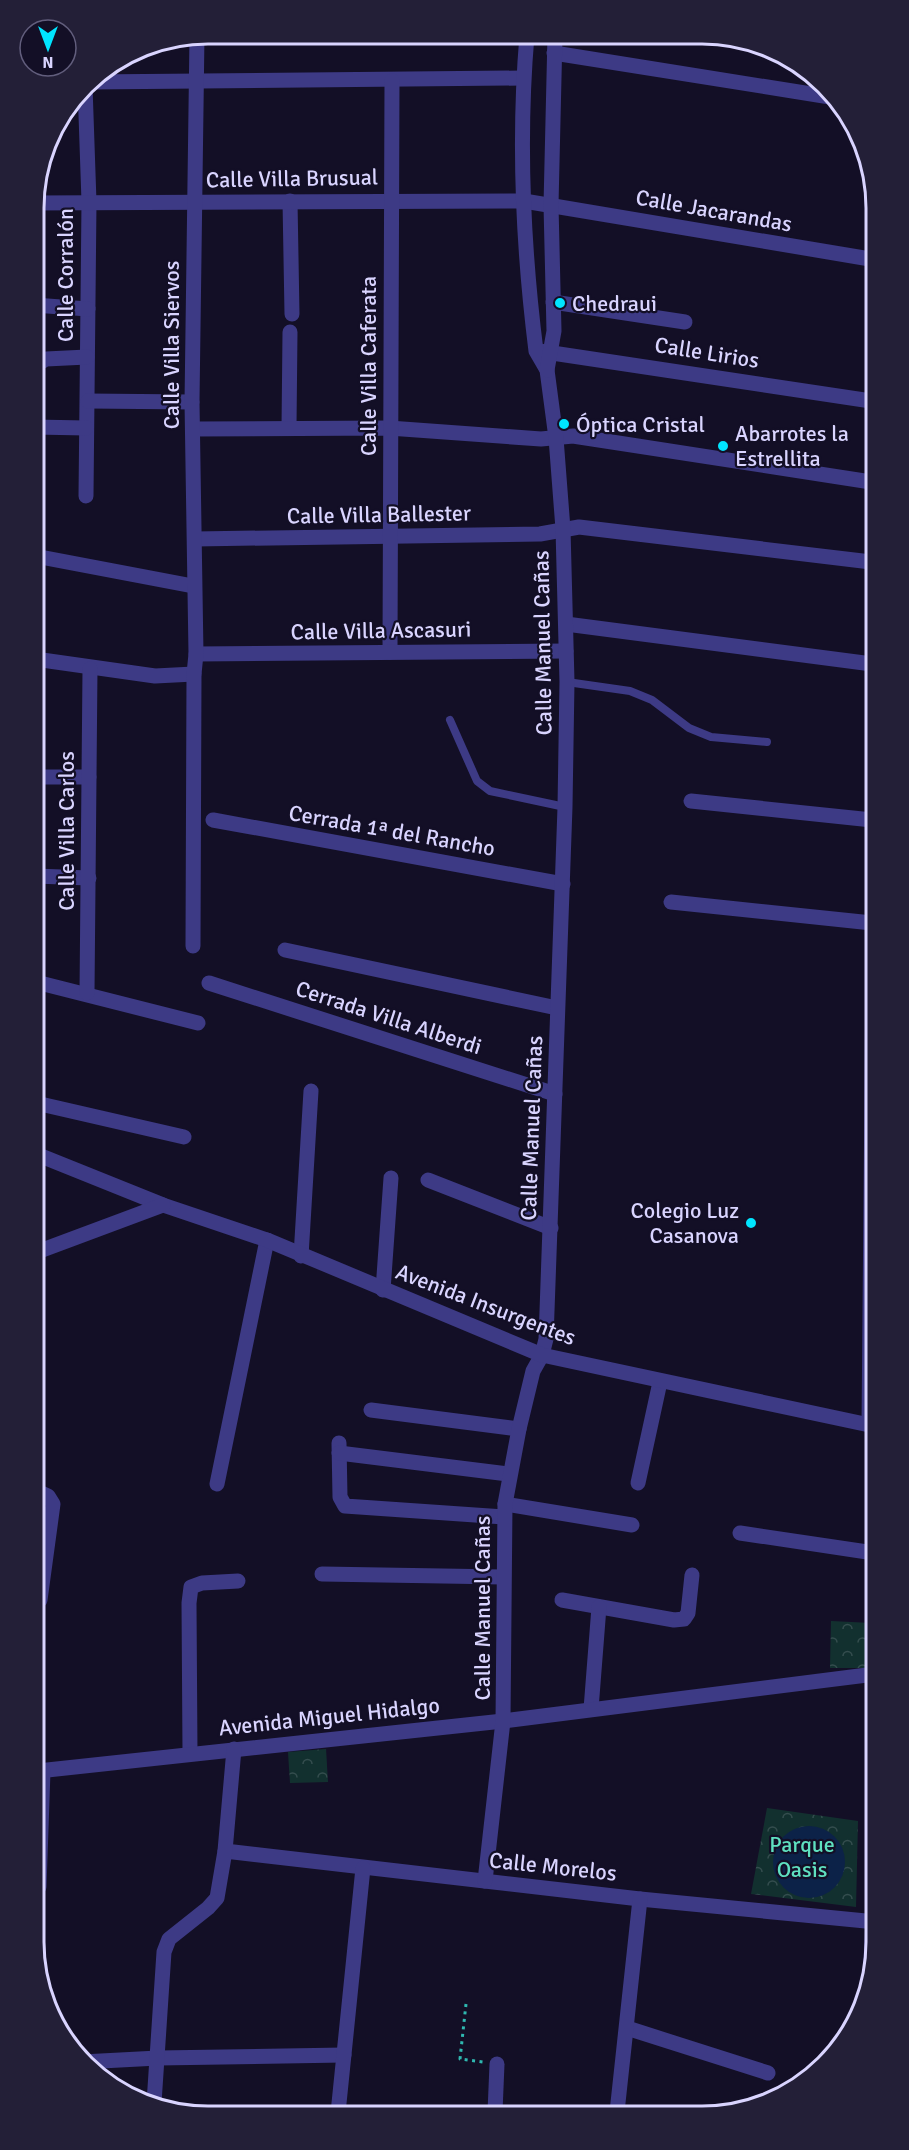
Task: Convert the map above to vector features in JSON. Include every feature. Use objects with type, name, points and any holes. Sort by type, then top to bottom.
[{"type":"street","name":"Calle Manuel Cañas","points":[[485,1881],[503,1721],[503,1577],[508,1474],[533,1371],[542,1355],[546,1339],[565,807],[567,682],[563,529],[556,438],[524,201],[524,78],[526,44]]},
{"type":"street","name":"Calle Manuel Cañas","points":[[544,351],[553,302],[550,205],[554,44]]},
{"type":"street","name":"Calle Villa Siervos","points":[[193,946],[196,654],[193,586],[195,539],[192,402],[197,45]]},
{"type":"street","points":[[554,53],[822,97]]},
{"type":"street","points":[[103,82],[392,81],[524,78]]},
{"type":"street","name":"Calle Villa Caferata","points":[[390,652],[392,81]]},
{"type":"street","name":"Calle Corralón","points":[[85,99],[88,202],[86,496]]},
{"type":"street","name":"Calle Villa Brusual","points":[[44,202],[392,200],[524,201],[550,205]]},
{"type":"street","points":[[291,201],[292,314]]},
{"type":"street","name":"Calle Jacarandas","points":[[550,205],[866,258]]},
{"type":"street","points":[[553,302],[686,321]]},
{"type":"street","points":[[44,306],[88,309]]},
{"type":"street","points":[[289,427],[290,332]]},
{"type":"street","name":"Calle Lirios","points":[[544,351],[866,399]]},
{"type":"street","points":[[44,360],[87,357]]},
{"type":"street","points":[[88,401],[192,402]]},
{"type":"street","points":[[44,427],[86,428]]},
{"type":"street","points":[[194,429],[389,428],[556,438],[573,436],[866,481]]},
{"type":"street","name":"Calle Villa Ballester","points":[[195,539],[540,534],[579,527],[866,561]]},
{"type":"street","points":[[44,558],[193,586]]},
{"type":"street","points":[[566,624],[866,663]]},
{"type":"street","name":"Calle Villa Ascasuri","points":[[196,654],[566,651]]},
{"type":"street","points":[[44,661],[155,676],[194,674]]},
{"type":"street","name":"Calle Villa Carlos","points":[[87,993],[90,669]]},
{"type":"street","points":[[44,777],[88,777]]},
{"type":"street","points":[[691,801],[866,819]]},
{"type":"street","name":"Cerrada 1ª del Rancho","points":[[213,820],[562,884]]},
{"type":"street","points":[[44,876],[88,878]]},
{"type":"street","points":[[671,902],[866,922]]},
{"type":"street","points":[[285,950],[557,1008]]},
{"type":"street","name":"Cerrada Villa Alberdi","points":[[209,983],[555,1094]]},
{"type":"street","points":[[44,984],[198,1023]]},
{"type":"street","points":[[302,1256],[311,1091]]},
{"type":"street","points":[[44,1105],[184,1137]]},
{"type":"street","name":"Avenida Insurgentes","points":[[44,1157],[163,1204],[267,1240],[542,1355],[660,1382],[865,1424]]},
{"type":"street","points":[[383,1290],[392,1178]]},
{"type":"street","points":[[428,1180],[550,1228]]},
{"type":"street","points":[[44,1249],[163,1204]]},
{"type":"street","points":[[217,1484],[267,1240]]},
{"type":"street","points":[[638,1483],[660,1382]]},
{"type":"street","points":[[370,1410],[519,1428]]},
{"type":"street","points":[[508,1474],[339,1448],[340,1497],[345,1506],[505,1510],[632,1525]]},
{"type":"street","points":[[44,1494],[53,1504],[44,1570]]},
{"type":"street","points":[[740,1533],[865,1551]]},
{"type":"street","points":[[322,1574],[503,1577]]},
{"type":"street","points":[[562,1600],[674,1620],[684,1619],[688,1613],[692,1575]]},
{"type":"street","points":[[190,1753],[189,1603],[191,1587],[202,1583],[238,1581]]},
{"type":"street","points":[[591,1710],[599,1607]]},
{"type":"street","name":"Avenida Miguel Hidalgo","points":[[44,1771],[503,1721],[865,1675]]},
{"type":"street","points":[[154,2098],[164,1952],[169,1939],[217,1898],[225,1851],[234,1749]]},
{"type":"street","name":"Calle Morelos","points":[[225,1851],[640,1899],[865,1921]]},
{"type":"street","points":[[339,2106],[363,1868]]},
{"type":"street","points":[[618,2106],[640,1899]]},
{"type":"street","points":[[627,2028],[768,2073]]},
{"type":"street","points":[[96,2061],[344,2055]]},
{"type":"street","points":[[495,2106],[497,2064]]},
{"type":"lane","points":[[567,682],[630,691],[652,700],[689,728],[711,737],[767,742]]},
{"type":"lane","points":[[450,720],[477,781],[490,791],[565,807]]},
{"type":"path","points":[[466,2004],[460,2059],[497,2064]]},
{"type":"green space","points":[[831,1621],[865,1623],[865,1668],[830,1668]]},
{"type":"green space","points":[[326,1749],[328,1782],[290,1783],[288,1752]]},
{"type":"green space","name":"Parque Oasis","points":[[767,1808],[858,1821],[856,1907],[751,1894]]},
{"type":"water","points":[[809,1826],[829,1832],[839,1842],[845,1862],[839,1882],[829,1892],[809,1898],[789,1892],[779,1882],[773,1862],[779,1842],[789,1832]]},
{"type":"place","name":"Chedraui","points":[[560,303]]},
{"type":"place","name":"Óptica Cristal","points":[[564,424]]},
{"type":"place","name":"Abarrotes la Estrellita","points":[[723,446]]},
{"type":"place","name":"Colegio Luz Casanova","points":[[751,1223]]}]
